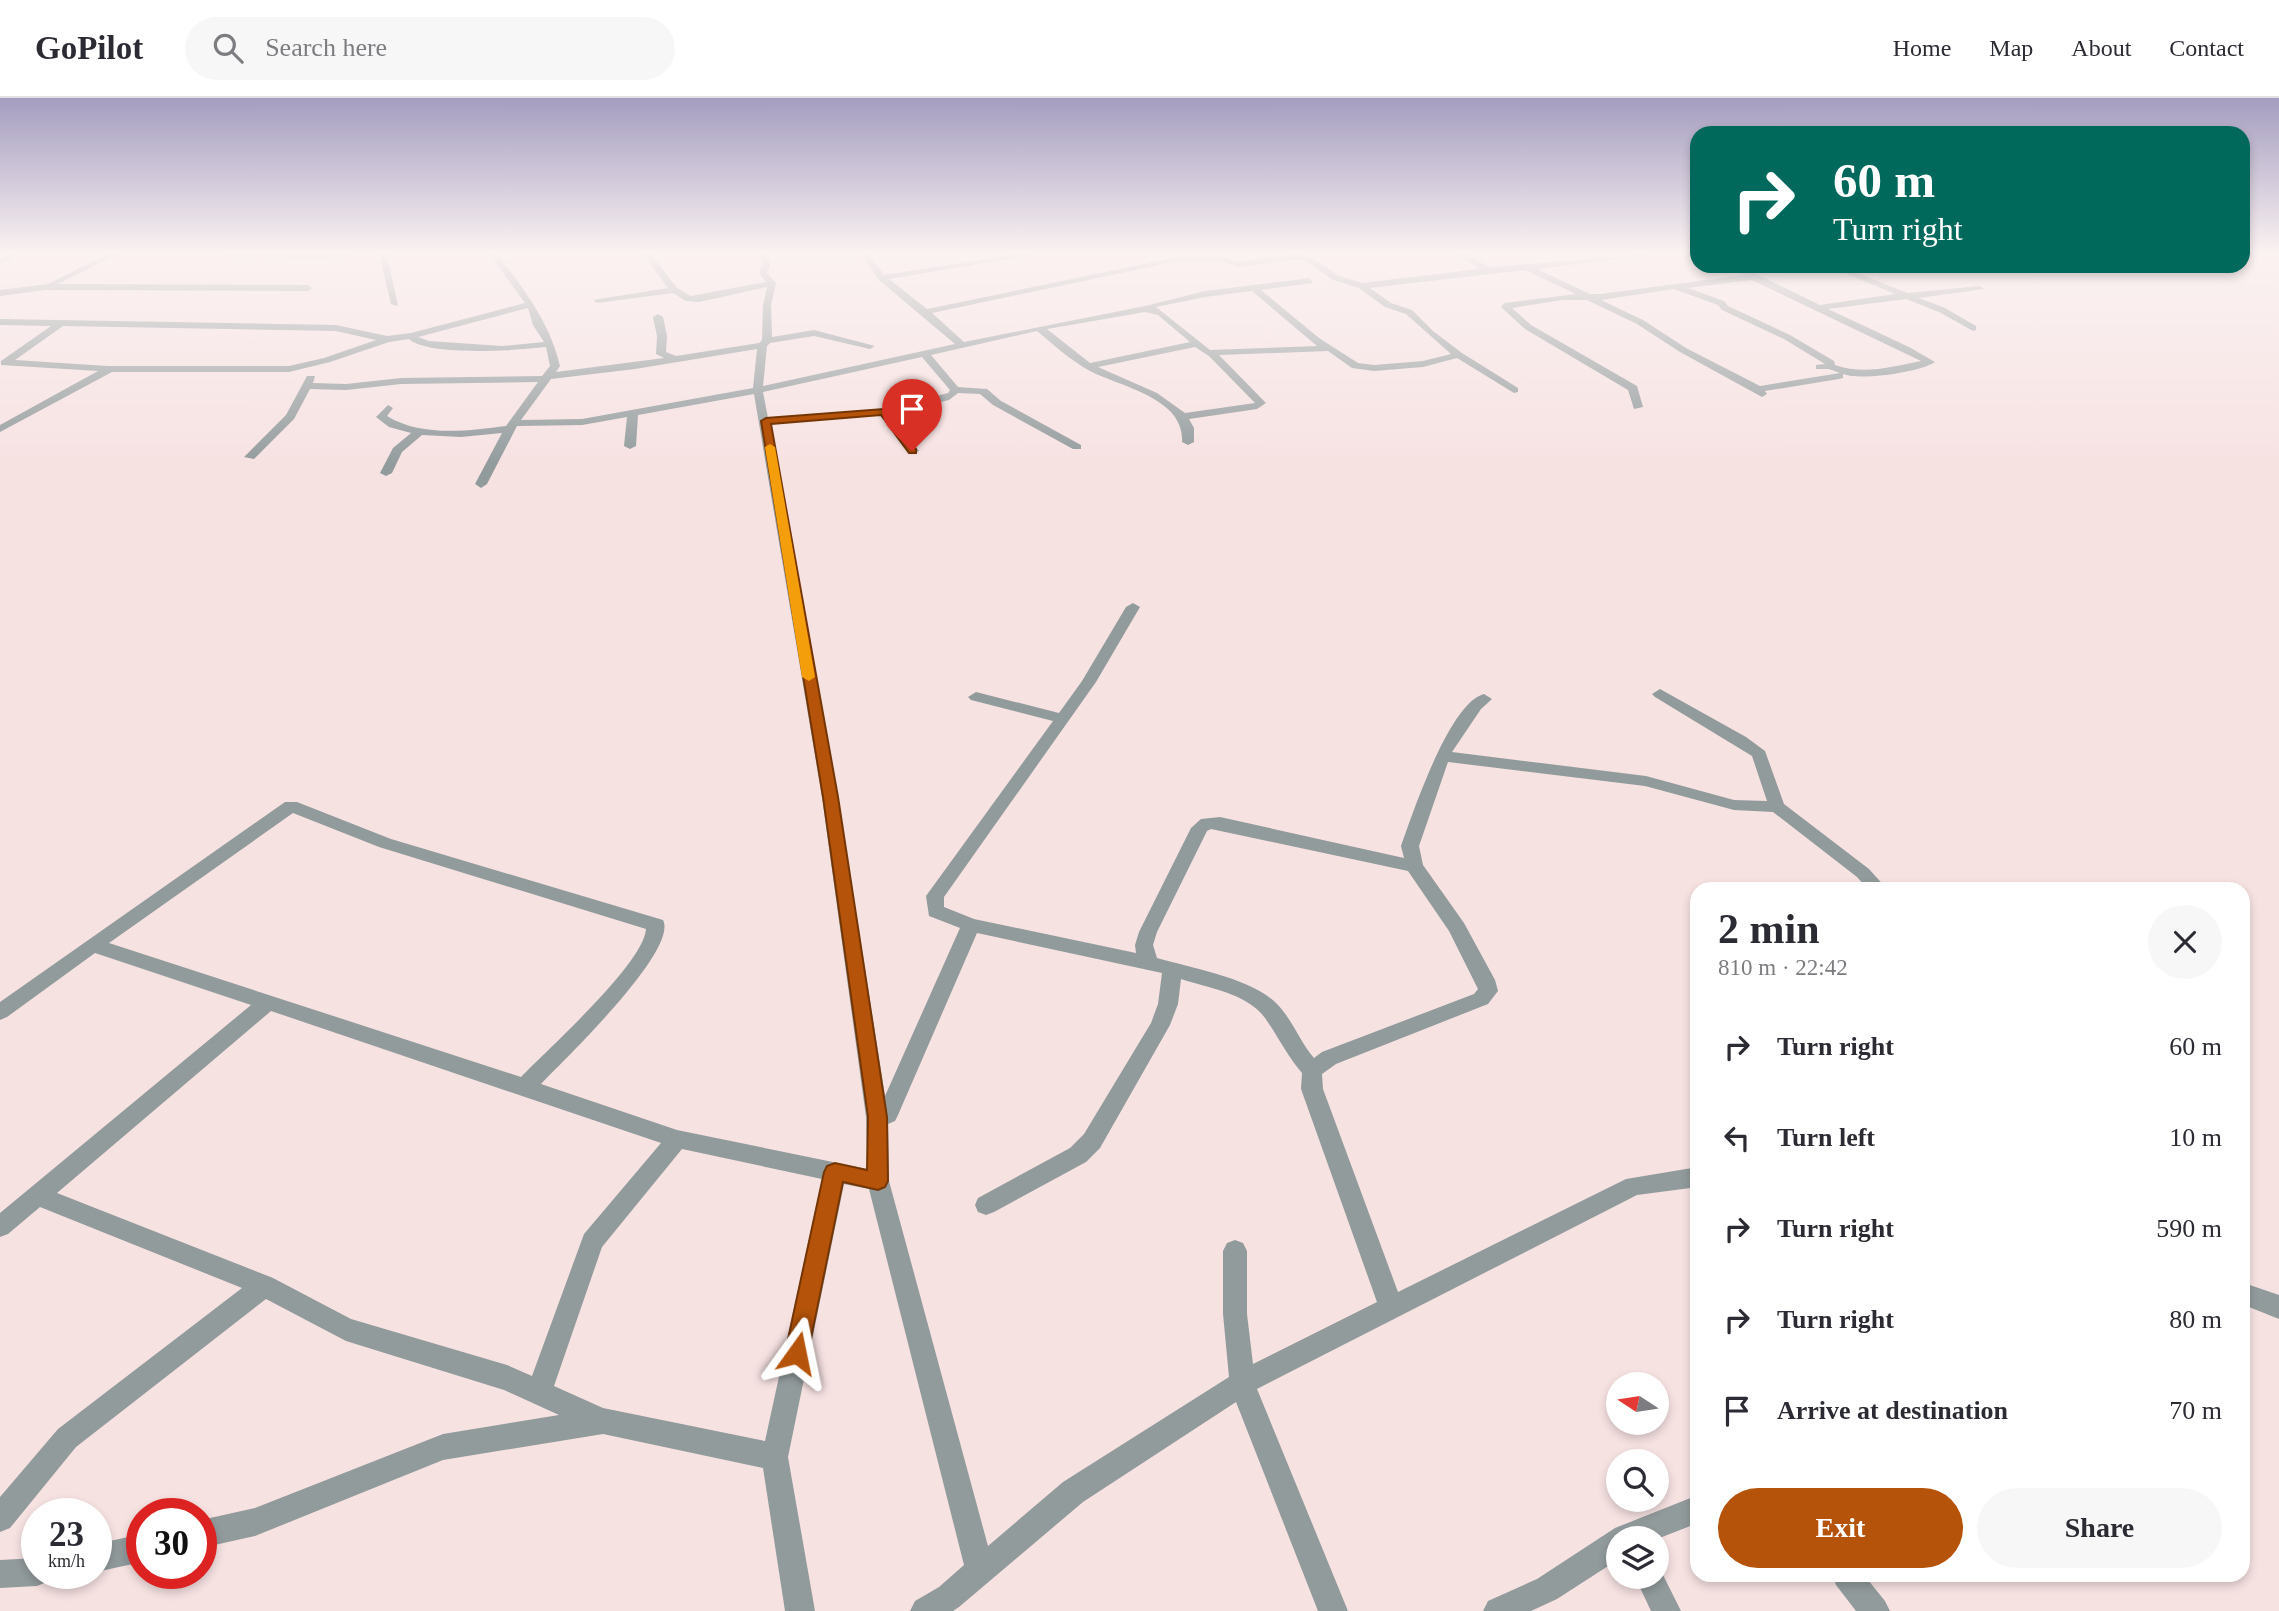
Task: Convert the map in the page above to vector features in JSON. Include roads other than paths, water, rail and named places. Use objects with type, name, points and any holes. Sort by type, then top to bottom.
[{"type":"street","points":[[3,364],[59,325]]},
{"type":"street","points":[[149,325],[336,328],[387,339]]},
{"type":"street","points":[[3,364],[110,369],[289,369],[327,360],[387,339],[411,336],[454,325]]},
{"type":"street","points":[[481,484],[511,426],[555,366],[550,344],[538,325]]},
{"type":"street","points":[[660,325],[662,354],[671,358]]},
{"type":"street","points":[[765,325],[758,390],[766,421],[830,797],[877,1117],[878,1181],[980,1570]]},
{"type":"street","points":[[939,325],[962,345]]},
{"type":"street","points":[[388,408],[381,417],[391,425],[421,430],[464,433],[511,426],[582,422],[758,390],[1059,325]]},
{"type":"street","points":[[1172,325],[1195,344],[1213,354],[1325,347],[1334,348],[1332,350],[1351,364],[1366,368],[1423,364],[1459,355]]},
{"type":"street","points":[[1295,325],[1325,347]]},
{"type":"street","points":[[1422,325],[1459,355],[1514,390]]},
{"type":"street","points":[[1525,325],[1633,388],[1637,407]]},
{"type":"street","points":[[1643,325],[1683,350],[1761,391],[1930,362],[1856,325]]},
{"type":"street","points":[[1758,325],[1831,363],[1825,366],[1851,374]]},
{"type":"street","points":[[1967,325],[1973,328]]},
{"type":"street","points":[[1039,328],[1089,366],[1120,383],[1142,389],[1172,406],[1187,423],[1190,436],[1188,442]]},
{"type":"street","points":[[305,386],[345,387],[401,381],[547,377],[635,366],[814,333],[870,346]]},
{"type":"street","points":[[411,336],[418,342],[429,344],[502,349],[550,344]]},
{"type":"street","points":[[1089,366],[1195,344]]},
{"type":"street","points":[[924,354],[955,390],[983,391],[997,403],[1077,447]]},
{"type":"street","points":[[1181,417],[1257,406],[1261,403],[1213,354]]},
{"type":"street","points":[[250,457],[290,417],[305,386],[327,360]]},
{"type":"street","points":[[0,429],[110,369]]},
{"type":"street","points":[[766,421],[884,412],[944,398],[952,395],[955,390]]},
{"type":"street","points":[[630,446],[633,411]]},
{"type":"street","points":[[884,412],[912,451]]},
{"type":"street","points":[[386,473],[397,450],[421,430]]},
{"type":"street","points":[[1133,607],[1089,682],[935,896],[935,911],[971,925],[1148,961],[1248,993],[1271,1010],[1295,1051],[1312,1071],[1312,1089],[1392,1309]]},
{"type":"street","points":[[1660,694],[1740,740],[1759,754],[1776,807]]},
{"type":"street","points":[[976,698],[1062,719]]},
{"type":"street","points":[[1312,1071],[1329,1058],[1482,999],[1488,991],[1485,980],[1457,928],[1414,866],[1410,846],[1442,756],[1475,706],[1484,699]]},
{"type":"street","points":[[1442,756],[1646,781],[1734,805],[1776,807],[1871,882]]},
{"type":"street","points":[[0,1012],[291,806],[385,843],[656,925],[655,939],[626,981],[526,1086]]},
{"type":"street","points":[[1148,961],[1144,946],[1148,932],[1200,828],[1207,823],[1270,833],[1414,866]]},
{"type":"street","points":[[877,1117],[887,1115],[971,925]]},
{"type":"street","points":[[93,945],[266,1004],[526,1086],[677,1139],[878,1181]]},
{"type":"street","points":[[986,1205],[1079,1155],[1092,1141],[1160,1025],[1168,1004],[1172,970]]},
{"type":"street","points":[[0,1227],[266,1004]]},
{"type":"street","points":[[539,1392],[592,1241],[677,1139]]},
{"type":"street","points":[[800,1611],[775,1457],[835,1172]]},
{"type":"street","points":[[942,1606],[980,1570],[1073,1492],[1242,1383],[1634,1186],[1690,1178]]},
{"type":"street","points":[[38,1196],[264,1286],[346,1329],[507,1378],[603,1421],[775,1457]]},
{"type":"street","points":[[1235,1251],[1235,1314],[1242,1383],[1333,1611]]},
{"type":"street","points":[[0,1518],[67,1437],[264,1286]]},
{"type":"street","points":[[2250,1296],[2279,1307]]},
{"type":"street","points":[[217,1530],[255,1522],[443,1447],[603,1421]]},
{"type":"street","points":[[1656,1526],[1690,1512]]},
{"type":"street","points":[[1498,1611],[1547,1589],[1606,1551]]},
{"type":"street","points":[[0,1574],[21,1573]]},
{"type":"street","points":[[1851,1582],[1874,1611]]},
{"type":"street","points":[[1656,1589],[1666,1611]]}]
